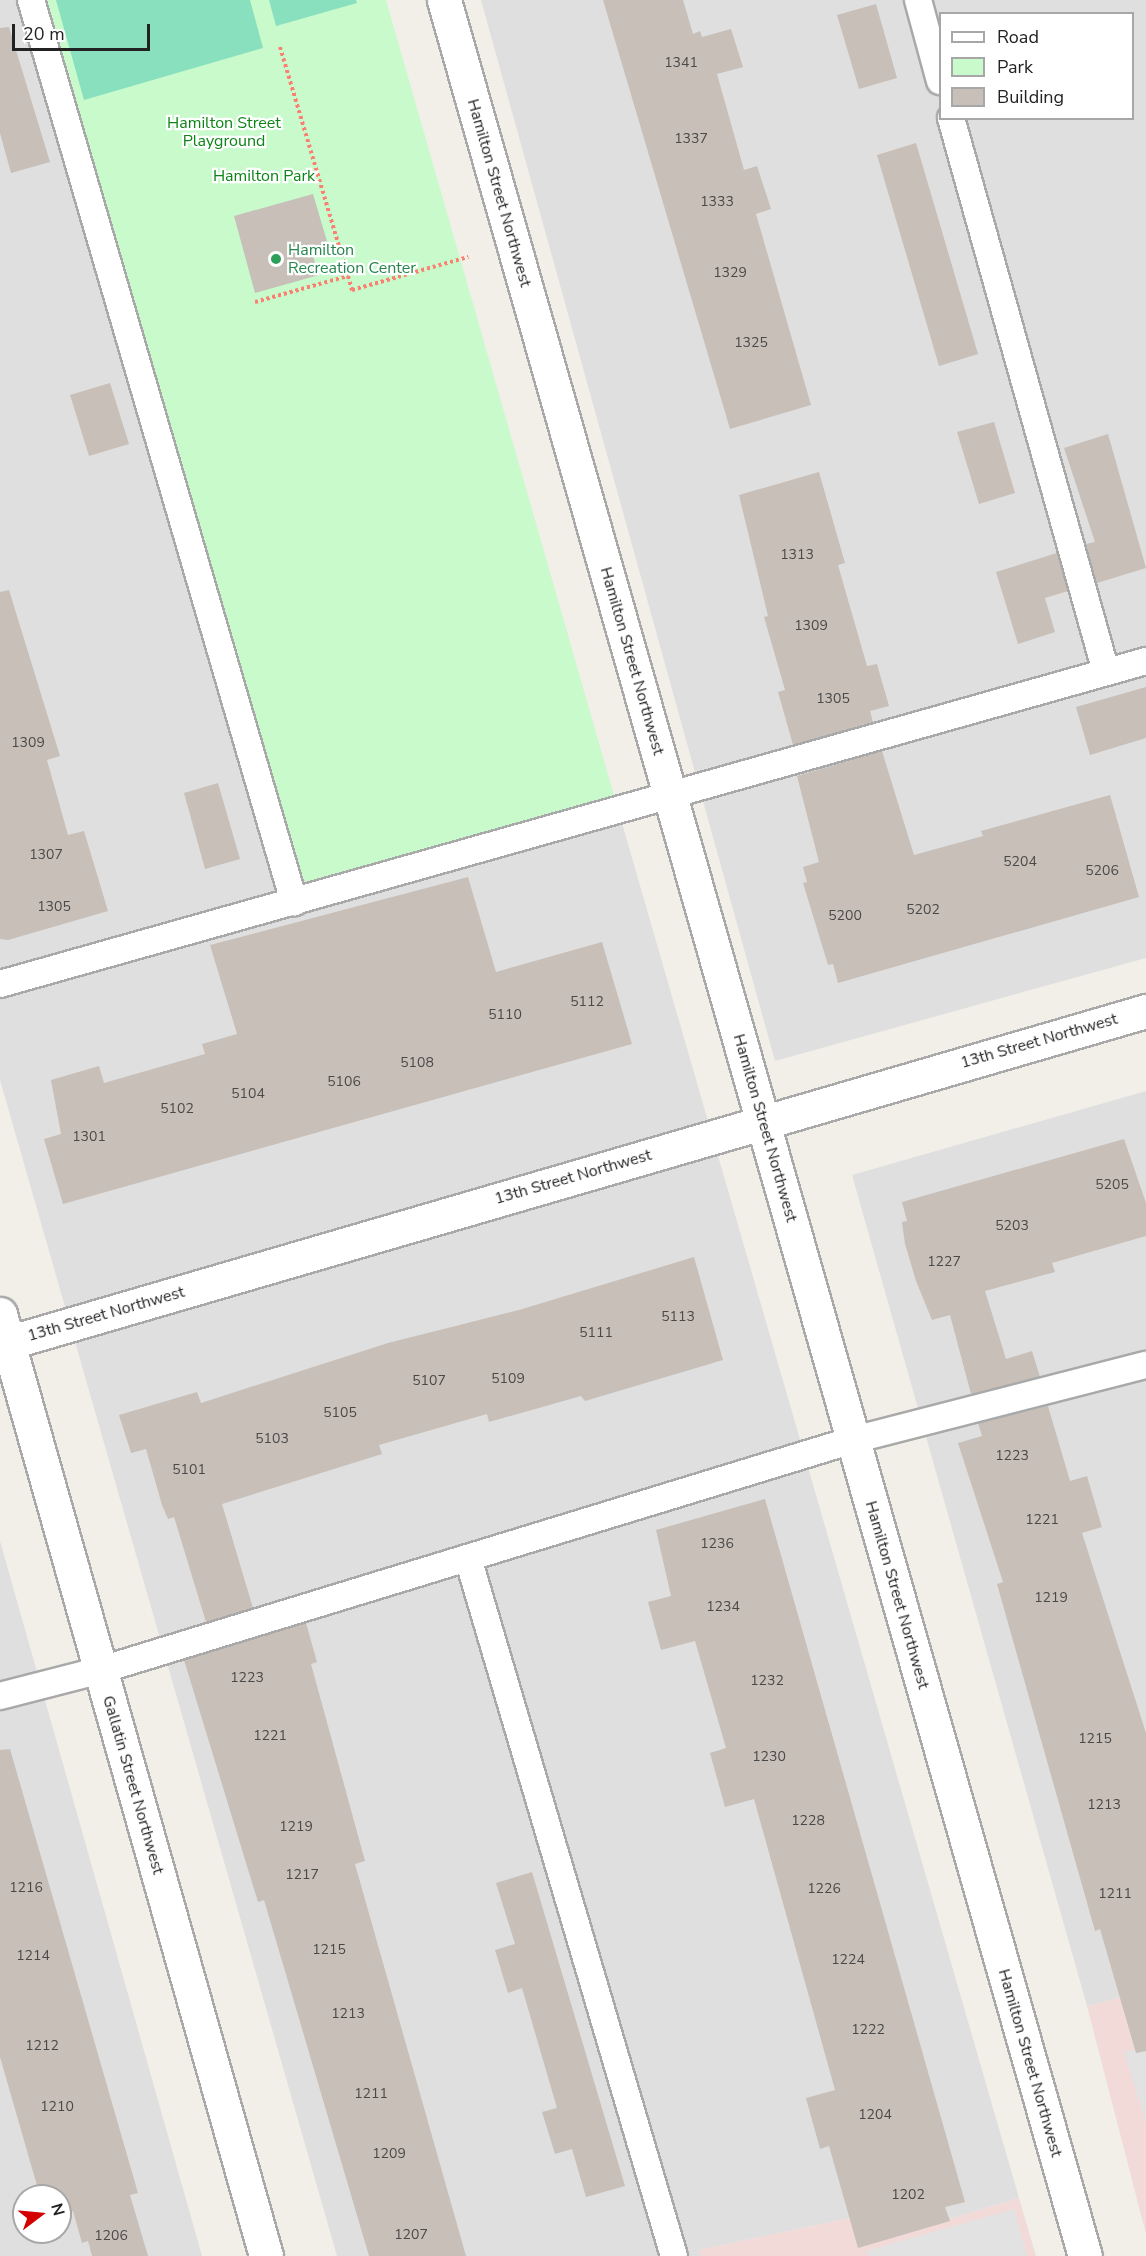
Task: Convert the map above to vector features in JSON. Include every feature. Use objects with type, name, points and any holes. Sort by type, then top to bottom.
[{"type":"street","name":"Hamilton Street Northwest","points":[[444,0],[1084,2256]]},
{"type":"street","name":"13th Street Northwest","points":[[3,1334],[1146,1011]]},
{"type":"street","name":"Gallatin Street Northwest","points":[[3,1334],[101,1670],[266,2256]]},
{"type":"lane","points":[[31,0],[294,902]]},
{"type":"lane","points":[[918,0],[939,77]]},
{"type":"lane","points":[[952,120],[1106,672]]},
{"type":"lane","points":[[0,984],[1146,661]]},
{"type":"lane","points":[[0,1696],[101,1670],[853,1440],[1146,1365]]},
{"type":"lane","points":[[468,1558],[674,2256]]},
{"type":"path","points":[[280,47],[352,290],[468,258]]},
{"type":"path","points":[[255,302],[348,276]]},
{"type":"shaded area","points":[[0,0],[40,0],[615,799],[1019,2198],[871,2243],[855,2217],[700,2250],[701,2256],[337,2256],[0,1080]]},
{"type":"shaded area","points":[[481,0],[1146,0],[1146,958],[775,1061]]},
{"type":"shaded area","points":[[1146,1091],[1146,1991],[1087,2006],[852,1175]]},
{"type":"shaded area","points":[[0,1541],[202,2256],[0,2256]]},
{"type":"shaded area","points":[[1146,1991],[1146,2234],[1087,2006]]},
{"type":"shaded area","points":[[1146,2047],[1146,2123],[1124,2052]]},
{"type":"shaded area","points":[[1019,2198],[1036,2256],[701,2256],[699,2250],[855,2217],[871,2243]]},
{"type":"shaded area","points":[[1014,2209],[1027,2256],[868,2256],[866,2251]]},
{"type":"green space","name":"Hamilton Park","points":[[40,0],[386,0],[615,799],[318,890],[293,871]]},
{"type":"green space","points":[[56,0],[250,0],[263,48],[84,100]]},
{"type":"green space","points":[[269,0],[356,0],[357,3],[276,26]]},
{"type":"building","points":[[603,0],[683,0],[693,34],[700,31],[702,37],[731,29],[743,67],[717,74],[744,170],[757,166],[771,209],[756,214],[811,405],[730,429]]},
{"type":"building","points":[[876,4],[897,78],[859,89],[837,15]]},
{"type":"building","points":[[9,27],[50,162],[11,173],[0,133],[0,28]]},
{"type":"building","points":[[916,143],[978,354],[939,366],[877,155]]},
{"type":"building","points":[[313,194],[329,248],[312,253],[319,275],[255,293],[234,216]]},
{"type":"building","points":[[110,383],[129,444],[89,456],[70,395]]},
{"type":"building","points":[[994,422],[1015,493],[979,504],[957,432]]},
{"type":"building","points":[[1108,434],[1146,568],[1097,583],[1086,544],[1095,542],[1064,448]]},
{"type":"building","points":[[819,472],[845,563],[838,565],[867,666],[877,664],[889,706],[870,711],[873,722],[793,745],[778,692],[785,690],[764,617],[768,616],[739,495]]},
{"type":"building","points":[[1057,553],[1068,591],[1045,598],[1055,632],[1018,644],[996,572]]},
{"type":"building","points":[[9,590],[60,756],[47,760],[68,835],[84,831],[108,911],[8,940],[0,939],[0,592]]},
{"type":"building","points":[[1146,687],[1146,738],[1090,755],[1076,707]]},
{"type":"building","points":[[882,751],[914,855],[983,836],[981,831],[1110,795],[1139,897],[838,983],[833,964],[828,965],[803,883],[807,882],[803,867],[819,862],[797,776]]},
{"type":"building","points":[[218,783],[240,859],[205,869],[184,793]]},
{"type":"building","points":[[468,877],[496,972],[602,942],[632,1044],[63,1204],[44,1139],[61,1134],[51,1080],[99,1066],[104,1083],[205,1054],[202,1044],[237,1034],[210,945]]},
{"type":"building","points":[[1124,1139],[1146,1203],[1146,1236],[1052,1263],[1055,1272],[985,1291],[1006,1359],[1032,1351],[1040,1377],[971,1394],[950,1315],[932,1320],[916,1281],[905,1244],[902,1222],[907,1221],[902,1202]]},
{"type":"building","points":[[694,1257],[723,1360],[585,1401],[581,1396],[489,1422],[487,1414],[379,1445],[382,1454],[222,1504],[253,1608],[206,1622],[174,1517],[168,1519],[162,1505],[146,1449],[131,1453],[119,1415],[197,1392],[201,1403],[388,1343],[519,1310]]},
{"type":"building","points":[[1048,1406],[1070,1481],[1087,1476],[1102,1527],[1082,1533],[1146,1733],[1146,2051],[1136,2053],[1100,1929],[1095,1931],[997,1584],[1003,1582],[958,1443],[982,1436],[978,1423]]},
{"type":"building","points":[[765,1499],[965,2202],[945,2207],[950,2221],[858,2248],[829,2146],[820,2149],[806,2098],[835,2090],[754,1799],[725,1807],[710,1753],[726,1748],[695,1641],[661,1650],[648,1602],[671,1596],[656,1530]]},
{"type":"building","points":[[306,1623],[317,1662],[311,1664],[365,1861],[355,1864],[466,2256],[369,2256],[264,1900],[258,1902],[184,1660]]},
{"type":"building","points":[[10,1749],[138,2193],[130,2195],[148,2256],[92,2256],[88,2241],[82,2243],[72,2211],[72,2184],[37,2184],[0,2057],[0,1750]]},
{"type":"building","points":[[532,1872],[625,2186],[586,2197],[572,2149],[555,2154],[542,2112],[557,2108],[522,1988],[508,1993],[495,1950],[515,1944],[496,1883]]},
{"type":"place","name":"Hamilton Recreation Center","points":[[276,259]]},
{"type":"park label","name":"Hamilton Street Playground","points":[[224,132]]}]
